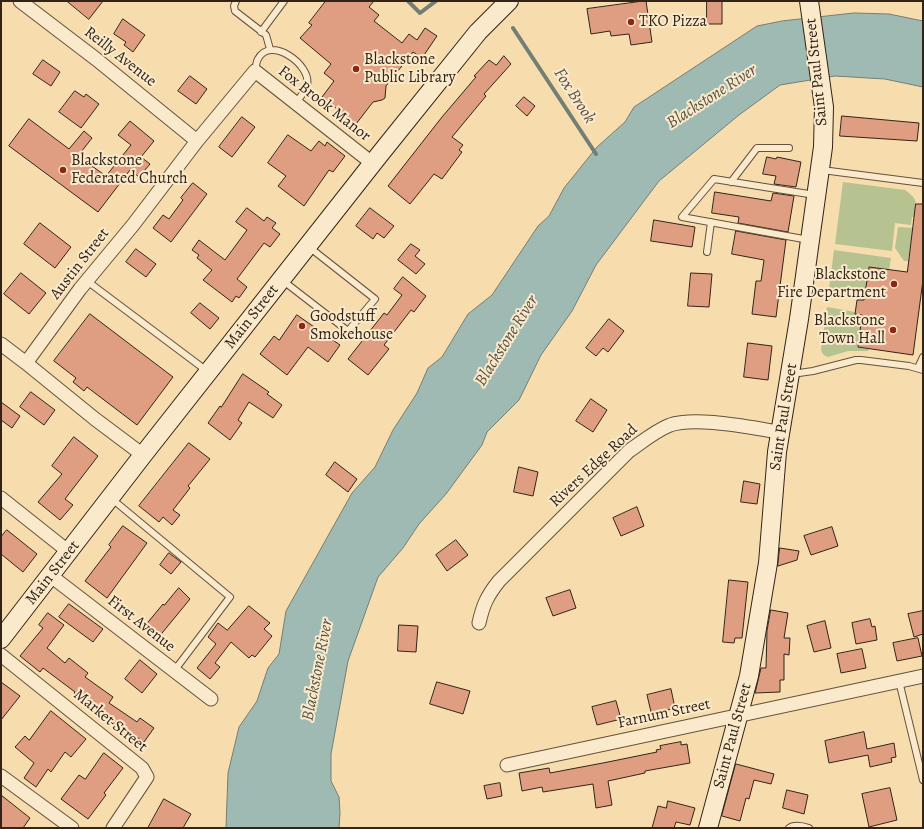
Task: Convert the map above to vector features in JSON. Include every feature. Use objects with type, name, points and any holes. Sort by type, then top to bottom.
[{"type":"main road","name":"Main Street","points":[[1,639],[372,163],[478,32],[509,1]]},
{"type":"main road","name":"Saint Paul Street","points":[[708,828],[749,676],[768,563],[775,472],[780,432],[799,319],[823,147],[824,107],[810,4]]},
{"type":"street","name":"Reilly Avenue","points":[[20,1],[96,59],[197,141]]},
{"type":"street","name":"Austin Street","points":[[26,364],[87,281],[133,225],[197,141],[255,71]]},
{"type":"street","name":"Fox Brook Manor","points":[[255,71],[372,163]]},
{"type":"street","points":[[1,344],[95,419],[144,455]]},
{"type":"street","name":"Rivers Edge Road","points":[[479,623],[482,607],[488,594],[629,452],[649,436],[671,425],[696,422],[780,432]]},
{"type":"street","points":[[1,498],[69,552]]},
{"type":"street","name":"First Avenue","points":[[51,576],[211,699]]},
{"type":"street","name":"Market Street","points":[[1,655],[142,768],[147,777],[113,828]]},
{"type":"street","name":"Farnum Street","points":[[507,765],[923,676]]},
{"type":"street","points":[[1,776],[72,828]]},
{"type":"lane","points":[[236,1],[234,6],[235,11],[266,35],[270,50]]},
{"type":"lane","points":[[261,32],[284,1]]},
{"type":"lane","points":[[255,71],[257,59],[263,52],[277,50],[290,56],[304,70],[308,77],[307,85],[296,103]]},
{"type":"lane","points":[[731,182],[757,148],[789,148]]},
{"type":"lane","points":[[820,170],[923,183]]},
{"type":"lane","points":[[810,240],[682,217],[714,179],[817,195]]},
{"type":"lane","points":[[707,252],[711,222]]},
{"type":"lane","points":[[281,280],[348,331],[375,299],[307,246]]},
{"type":"lane","points":[[87,281],[208,372]]},
{"type":"lane","points":[[790,374],[813,371],[856,360],[867,360],[920,369],[923,357]]},
{"type":"lane","points":[[110,498],[230,597],[174,672]]},
{"type":"lane","points":[[899,681],[923,780]]},
{"type":"lane","points":[[789,828],[791,826],[804,826],[810,828]]},
{"type":"green space","points":[[843,182],[905,190],[914,198],[916,201],[916,208],[914,217],[912,217],[911,225],[895,223],[892,251],[835,244]]},
{"type":"green space","points":[[898,227],[913,228],[908,261],[904,261],[895,248]]},
{"type":"green space","points":[[834,250],[891,258],[889,270],[869,267],[865,293],[829,289]]},
{"type":"green space","points":[[827,307],[855,312],[862,315],[858,347],[869,349],[868,351],[848,351],[828,357],[823,354],[821,349]]},
{"type":"water","name":"Blackstone River","points":[[854,13],[889,14],[923,21],[923,87],[885,79],[835,76],[780,85],[739,115],[659,181],[596,265],[572,311],[541,355],[519,400],[487,432],[482,445],[446,494],[419,524],[403,548],[378,577],[348,661],[331,754],[331,781],[339,797],[339,828],[226,828],[228,773],[239,727],[257,701],[268,668],[279,654],[286,611],[352,493],[375,467],[393,430],[417,393],[428,368],[442,357],[468,314],[492,295],[538,226],[549,216],[564,188],[597,147],[625,122],[634,107],[757,26],[782,21]]},
{"type":"building","points":[[67,1],[103,1],[89,19]]},
{"type":"building","points":[[326,1],[374,1],[369,7],[379,15],[374,21],[402,43],[409,34],[417,40],[425,28],[437,36],[422,58],[413,52],[386,86],[385,98],[373,102],[356,124],[322,97],[334,81],[324,73],[331,64],[300,38],[312,25],[309,23]]},
{"type":"building","points":[[646,1],[652,42],[631,45],[629,34],[611,36],[610,31],[591,34],[587,9]]},
{"type":"building","points":[[707,1],[722,1],[722,24],[707,24]]},
{"type":"building","points":[[123,19],[145,35],[133,52],[124,45],[126,42],[114,34]]},
{"type":"building","points":[[504,56],[511,64],[484,94],[486,96],[452,137],[463,145],[459,150],[462,152],[442,179],[434,174],[410,204],[388,186],[442,117],[476,77],[474,76],[489,60],[496,65]]},
{"type":"building","points":[[43,60],[60,72],[51,86],[33,74]]},
{"type":"building","points":[[190,76],[207,89],[196,104],[178,91]]},
{"type":"building","points":[[75,91],[84,97],[86,94],[99,104],[81,128],[59,112]]},
{"type":"building","points":[[524,97],[535,106],[527,116],[516,106]]},
{"type":"building","points":[[842,116],[919,123],[917,141],[840,136]]},
{"type":"building","points":[[242,117],[255,127],[232,157],[219,147]]},
{"type":"building","points":[[29,119],[69,149],[84,131],[92,138],[78,156],[106,176],[131,145],[118,135],[130,121],[154,141],[141,157],[150,164],[139,177],[130,170],[98,212],[9,146]]},
{"type":"building","points":[[288,135],[311,151],[319,141],[325,146],[327,142],[345,156],[333,172],[329,170],[304,206],[278,186],[286,176],[268,163]]},
{"type":"building","points":[[767,157],[776,159],[777,157],[801,162],[796,187],[774,184],[776,176],[763,174]]},
{"type":"building","points":[[193,183],[207,194],[171,242],[153,228],[163,215],[169,219],[183,200],[181,198]]},
{"type":"building","points":[[715,192],[771,201],[773,193],[794,196],[788,232],[738,223],[739,217],[712,213]]},
{"type":"building","points":[[916,204],[923,204],[923,280],[913,355],[858,347],[862,315],[855,314],[857,300],[864,300],[869,267],[907,272]]},
{"type":"building","points":[[247,208],[264,221],[267,217],[276,223],[272,228],[280,234],[270,247],[264,243],[237,279],[247,287],[239,298],[236,296],[232,302],[203,280],[212,270],[197,258],[199,255],[192,250],[199,240],[225,260],[247,230],[236,222]]},
{"type":"building","points":[[370,208],[394,226],[384,238],[377,233],[373,239],[356,226]]},
{"type":"building","points":[[654,220],[695,227],[692,247],[651,241]]},
{"type":"building","points":[[40,223],[71,247],[55,268],[24,244]]},
{"type":"building","points":[[736,231],[786,240],[776,317],[752,314],[756,281],[761,281],[764,260],[732,254]]},
{"type":"building","points":[[411,244],[420,250],[415,256],[425,264],[416,274],[398,260]]},
{"type":"building","points":[[136,249],[156,264],[146,277],[126,262]]},
{"type":"building","points":[[21,273],[46,293],[29,314],[4,294]]},
{"type":"building","points":[[691,273],[712,274],[709,307],[688,306]]},
{"type":"building","points":[[403,277],[426,296],[414,312],[411,310],[384,345],[389,349],[368,375],[348,359],[384,313],[387,315],[402,295],[394,289]]},
{"type":"building","points":[[200,303],[219,318],[210,329],[191,313]]},
{"type":"building","points":[[90,314],[173,377],[137,425],[87,387],[84,391],[73,382],[76,378],[54,361]]},
{"type":"building","points":[[297,315],[340,345],[328,362],[308,347],[287,375],[260,354],[274,336],[279,340]]},
{"type":"building","points":[[609,319],[624,331],[608,352],[603,348],[596,356],[586,348]]},
{"type":"building","points":[[748,343],[772,346],[768,380],[744,377]]},
{"type":"building","points":[[243,374],[269,392],[267,394],[282,405],[273,418],[249,402],[238,420],[242,423],[230,440],[208,423],[220,406],[221,407]]},
{"type":"building","points":[[31,392],[55,410],[44,425],[20,407]]},
{"type":"building","points":[[591,399],[607,410],[593,432],[576,421]]},
{"type":"building","points":[[1,402],[20,416],[12,428],[1,420]]},
{"type":"building","points":[[74,437],[98,456],[65,499],[73,505],[60,520],[38,502],[62,474],[52,466]]},
{"type":"building","points":[[189,443],[210,459],[188,486],[190,488],[173,510],[180,515],[172,525],[163,517],[159,522],[139,506]]},
{"type":"building","points":[[335,462],[357,479],[348,492],[326,475]]},
{"type":"building","points":[[519,467],[538,472],[533,496],[514,492]]},
{"type":"building","points":[[744,481],[760,484],[757,504],[741,502]]},
{"type":"building","points":[[637,507],[644,526],[621,536],[613,518]]},
{"type":"building","points":[[123,526],[147,543],[107,598],[85,581],[111,547],[109,545]]},
{"type":"building","points":[[832,527],[838,546],[811,555],[804,536]]},
{"type":"building","points":[[7,530],[37,554],[23,572],[1,554],[1,537]]},
{"type":"building","points":[[456,540],[468,555],[447,571],[436,555]]},
{"type":"building","points":[[780,548],[799,551],[797,560],[778,566]]},
{"type":"building","points":[[169,553],[181,562],[171,574],[160,565]]},
{"type":"building","points":[[729,580],[748,582],[742,638],[735,638],[734,643],[723,642]]},
{"type":"building","points":[[179,588],[190,599],[158,638],[144,627],[163,604],[164,605]]},
{"type":"building","points":[[570,590],[576,608],[553,616],[546,598]]},
{"type":"building","points":[[69,604],[103,629],[93,642],[59,617]]},
{"type":"building","points":[[249,606],[270,623],[264,629],[272,636],[255,657],[252,655],[249,658],[231,642],[215,663],[220,667],[210,679],[197,668],[216,644],[208,637],[218,623],[227,630]]},
{"type":"building","points":[[771,610],[788,613],[784,638],[790,638],[789,655],[784,654],[784,680],[780,680],[780,692],[755,693],[761,668],[766,668],[767,631]]},
{"type":"building","points":[[923,611],[923,634],[914,637],[908,614]]},
{"type":"building","points":[[48,613],[64,625],[47,648],[65,663],[69,658],[88,673],[85,677],[113,697],[109,703],[137,722],[140,718],[154,728],[144,742],[135,736],[132,740],[115,729],[117,726],[108,721],[109,719],[74,693],[75,692],[43,668],[40,672],[20,656],[43,628],[39,625]]},
{"type":"building","points":[[870,619],[872,627],[875,626],[877,640],[856,644],[852,623]]},
{"type":"building","points":[[825,621],[831,648],[814,652],[807,626]]},
{"type":"building","points":[[399,625],[418,626],[416,652],[398,651]]},
{"type":"building","points":[[918,638],[922,656],[897,661],[893,643]]},
{"type":"building","points":[[862,649],[866,668],[841,673],[837,654]]},
{"type":"building","points":[[140,660],[157,674],[142,693],[125,679]]},
{"type":"building","points":[[1,682],[20,696],[1,720]]},
{"type":"building","points":[[437,682],[470,691],[463,714],[430,704]]},
{"type":"building","points":[[671,689],[675,708],[652,716],[647,695]]},
{"type":"building","points":[[616,701],[621,719],[597,725],[592,707]]},
{"type":"building","points":[[51,711],[86,739],[71,757],[65,752],[51,772],[48,769],[36,787],[24,778],[34,763],[15,747],[25,736],[29,740]]},
{"type":"building","points":[[864,732],[867,749],[894,743],[896,757],[891,758],[892,762],[870,767],[868,755],[829,763],[825,741]]},
{"type":"building","points":[[681,742],[681,745],[687,744],[690,763],[645,771],[645,773],[608,781],[612,805],[596,808],[593,784],[543,792],[542,787],[522,791],[519,773],[549,768],[550,773],[608,762],[657,752],[656,750],[661,749],[660,746]]},
{"type":"building","points":[[104,753],[123,768],[104,793],[106,795],[88,819],[61,799],[79,775],[85,779]]},
{"type":"building","points":[[736,764],[774,774],[771,784],[754,780],[749,799],[746,798],[740,821],[722,816]]},
{"type":"building","points":[[500,783],[502,796],[487,799],[484,786]]},
{"type":"building","points":[[890,788],[897,820],[869,827],[862,794]]},
{"type":"building","points":[[787,790],[808,795],[804,814],[783,808]]},
{"type":"building","points":[[1,795],[30,818],[23,828],[1,828]]},
{"type":"building","points":[[164,799],[191,814],[183,828],[148,828]]},
{"type":"building","points":[[668,801],[695,808],[690,825],[676,822],[674,828],[652,828],[658,806],[666,808]]},
{"type":"waterway","name":"Fox Brook","points":[[408,1],[420,13],[436,1]]},
{"type":"waterway","name":"Fox Brook","points":[[513,28],[596,154]]},
{"type":"place","name":"TKO Pizza","points":[[631,22]]},
{"type":"place","name":"Blackstone Public Library","points":[[356,69]]},
{"type":"place","name":"Blackstone Federated Church","points":[[63,170]]},
{"type":"place","name":"Blackstone Fire Department","points":[[894,284]]},
{"type":"place","name":"Goodstuff Smokehouse","points":[[302,326]]},
{"type":"place","name":"Blackstone Town Hall","points":[[893,330]]}]
